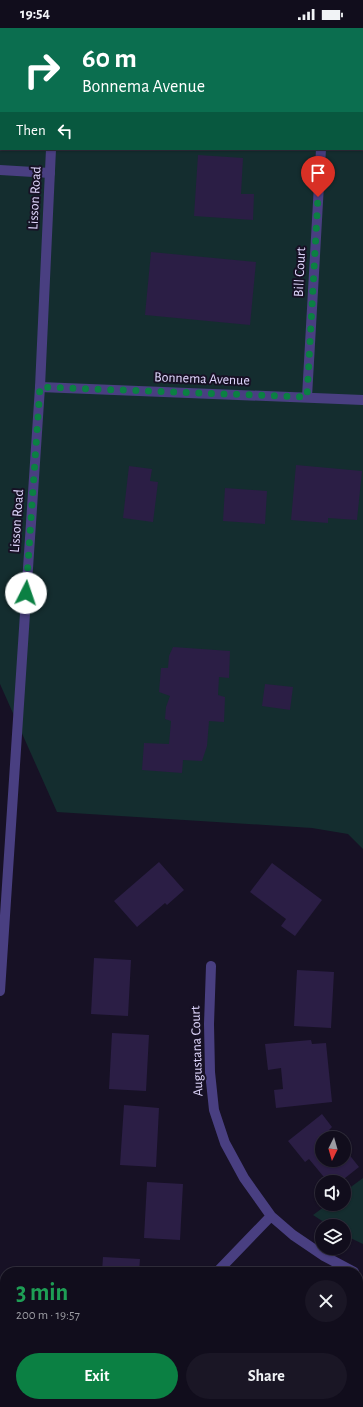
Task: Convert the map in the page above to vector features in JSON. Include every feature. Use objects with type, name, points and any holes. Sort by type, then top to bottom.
[{"type":"street","name":"Lisson Road","points":[[0,991],[40,387],[51,150]]},
{"type":"street","name":"Bill Court","points":[[307,397],[321,150]]},
{"type":"street","points":[[0,170],[50,173]]},
{"type":"street","name":"Bonnema Avenue","points":[[40,387],[363,400]]},
{"type":"street","name":"Augustana Court","points":[[211,966],[209,1024],[210,1065],[214,1110],[225,1143],[244,1178],[271,1216],[293,1235],[324,1256],[345,1267]]},
{"type":"street","points":[[222,1267],[271,1216]]},
{"type":"green space","points":[[0,150],[363,150],[363,849],[348,834],[312,828],[57,812],[0,684]]},
{"type":"green space","points":[[363,1178],[363,1244],[351,1238],[351,1219],[319,1219],[313,1215],[318,1211],[351,1211],[351,1187]]},
{"type":"building","points":[[198,155],[243,158],[241,194],[254,194],[253,220],[194,216]]},
{"type":"building","points":[[151,252],[256,262],[250,325],[145,315]]},
{"type":"building","points":[[296,465],[362,471],[357,520],[328,518],[328,523],[291,520]]},
{"type":"building","points":[[129,466],[152,469],[150,481],[158,482],[153,522],[123,518]]},
{"type":"building","points":[[225,488],[267,491],[265,524],[223,521]]},
{"type":"building","points":[[173,647],[230,651],[229,678],[219,677],[218,695],[225,697],[224,722],[209,721],[207,746],[202,761],[183,760],[182,773],[142,770],[144,743],[169,744],[171,721],[165,719],[166,707],[170,696],[159,692],[161,668],[168,668],[169,656]]},
{"type":"building","points":[[265,684],[293,687],[290,710],[262,706]]},
{"type":"building","points":[[159,862],[184,890],[167,905],[165,903],[137,927],[114,901]]},
{"type":"building","points":[[272,863],[322,900],[295,936],[281,926],[286,919],[250,892]]},
{"type":"building","points":[[94,958],[131,960],[128,1016],[91,1014]]},
{"type":"building","points":[[297,970],[334,972],[331,1028],[294,1026]]},
{"type":"building","points":[[112,1033],[149,1035],[146,1091],[109,1089]]},
{"type":"building","points":[[311,1040],[312,1044],[326,1043],[332,1102],[276,1108],[274,1090],[283,1089],[281,1068],[268,1070],[265,1044]]},
{"type":"building","points":[[124,1105],[159,1108],[156,1167],[120,1165]]},
{"type":"building","points":[[322,1114],[332,1127],[329,1130],[330,1131],[315,1131],[315,1166],[309,1159],[305,1162],[288,1141]]},
{"type":"building","points":[[351,1157],[359,1167],[349,1175],[322,1175],[316,1167],[351,1167]]},
{"type":"building","points":[[147,1182],[183,1184],[180,1240],[144,1238]]},
{"type":"building","points":[[103,1257],[140,1259],[139,1267],[102,1267]]},
{"type":"route","points":[[26,593],[40,387],[307,397],[318,197]]}]
